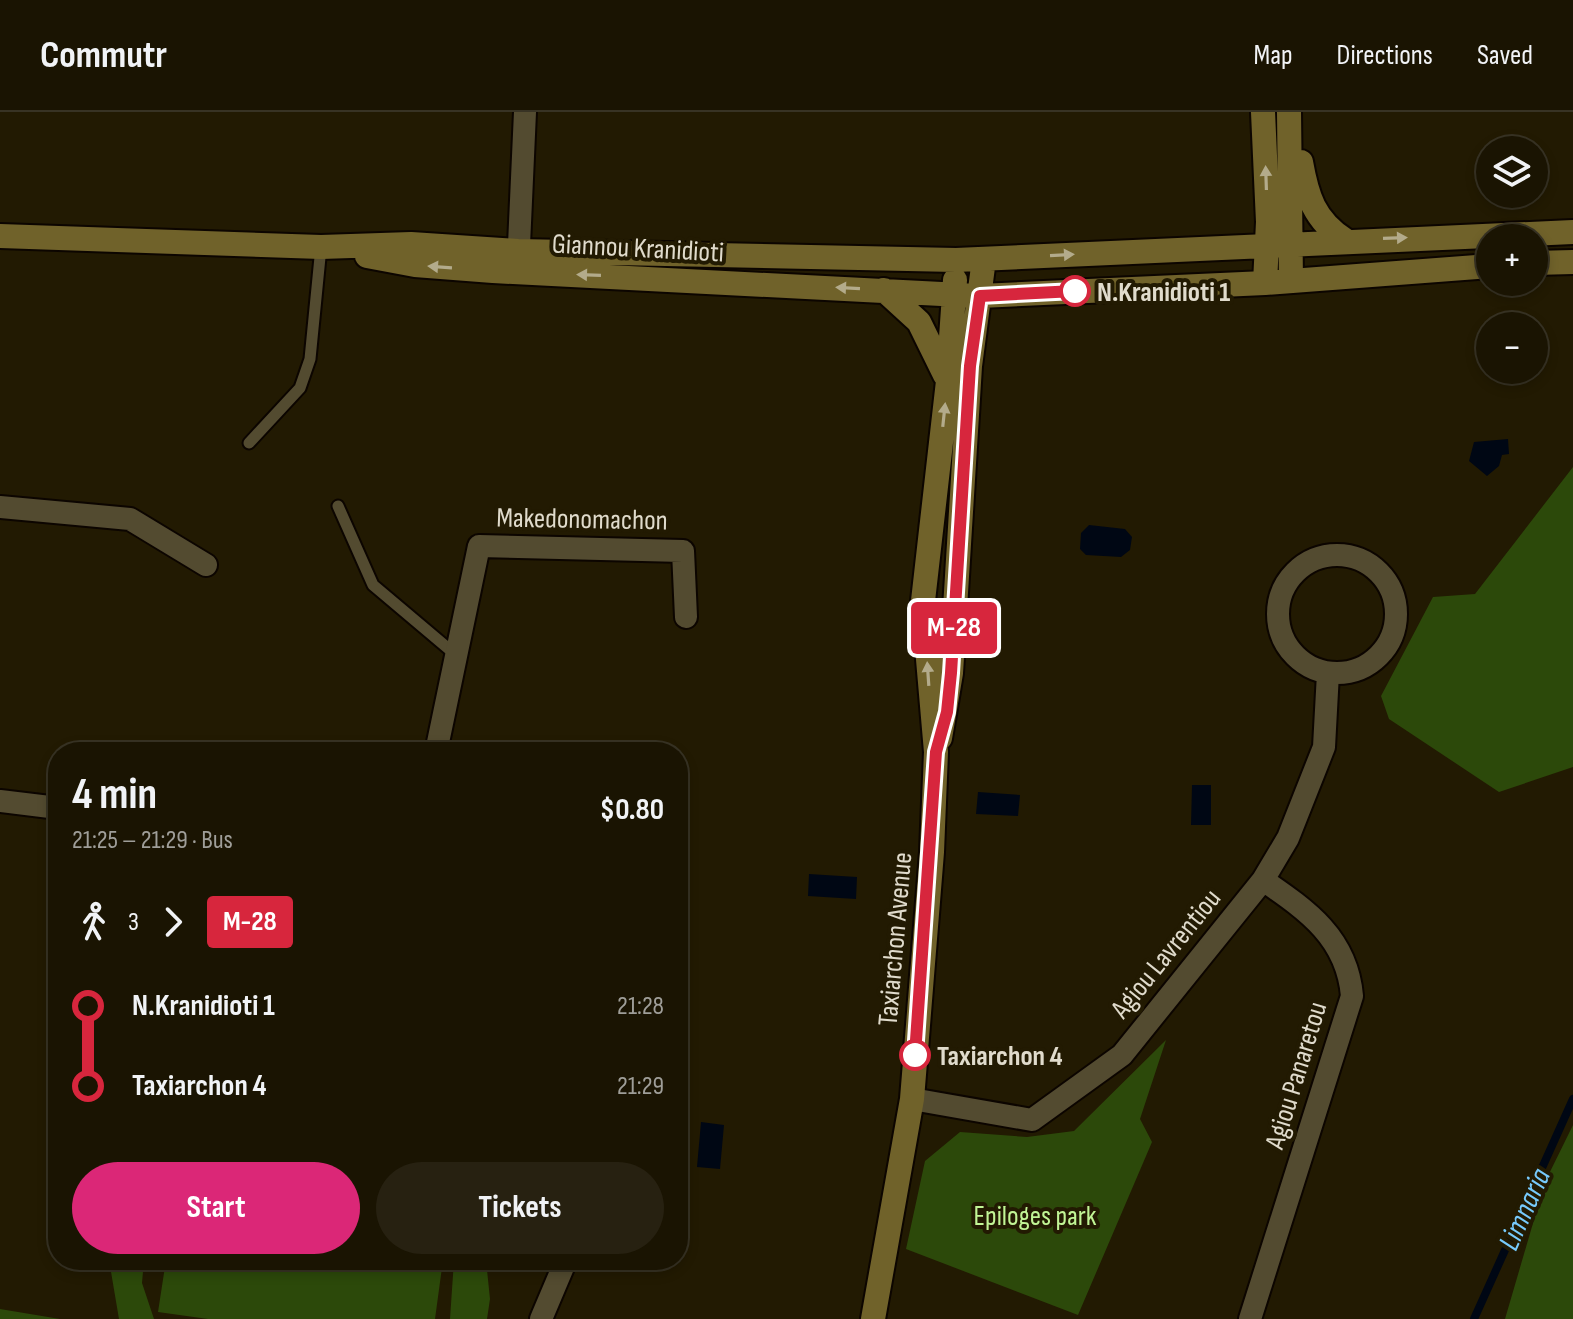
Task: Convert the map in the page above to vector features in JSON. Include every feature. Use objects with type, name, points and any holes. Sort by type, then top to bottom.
[{"type":"main road","points":[[1263,112],[1278,243],[1291,281]]},
{"type":"main road","points":[[1265,283],[1278,243],[1289,112]]},
{"type":"main road","points":[[1289,112],[1308,198],[1320,218],[1345,240]]},
{"type":"main road","points":[[984,259],[1278,243],[1573,232]]},
{"type":"main road","name":"Giannou Kranidioti","points":[[0,236],[321,247],[415,265],[984,259]]},
{"type":"main road","name":"Taxiarchon Avenue","points":[[936,752],[947,712],[951,673],[968,392],[984,259]]},
{"type":"main road","name":"Taxiarchon Avenue","points":[[873,1319],[912,1099],[936,752],[923,601],[948,381],[956,260]]},
{"type":"main road","name":"Giannou Kranidioti","points":[[518,262],[980,296]]},
{"type":"main road","points":[[1548,263],[1573,262]]},
{"type":"main road","points":[[980,296],[1265,283],[1476,267]]},
{"type":"main road","points":[[884,290],[919,322],[948,381]]},
{"type":"street","points":[[518,262],[525,112]]},
{"type":"street","points":[[0,507],[130,519],[206,565]]},
{"type":"street","name":"Makedonomachon","points":[[438,742],[479,546],[683,551],[686,617]]},
{"type":"street","points":[[1345,555],[1367,563],[1385,578],[1395,599],[1396,622],[1388,644],[1373,661],[1352,671],[1328,673],[1309,666],[1286,645],[1279,626],[1278,605],[1286,584],[1301,567],[1322,556],[1345,555]]},
{"type":"street","name":"Agiou Lavrentiou","points":[[912,1099],[1032,1120],[1122,1055],[1263,880],[1288,838],[1324,747],[1328,673]]},
{"type":"street","points":[[0,801],[48,807]]},
{"type":"street","name":"Agiou Panaretou","points":[[1250,1319],[1352,996],[1350,971],[1338,946],[1294,901],[1263,880]]},
{"type":"street","points":[[541,1319],[562,1270]]},
{"type":"lane","points":[[249,443],[300,388],[310,359],[321,247]]},
{"type":"lane","points":[[338,506],[373,585],[457,656]]},
{"type":"green space","points":[[1573,467],[1573,767],[1499,792],[1389,719],[1381,696],[1433,597],[1475,594]]},
{"type":"green space","name":"Epiloges park","points":[[1166,1040],[1140,1119],[1152,1142],[1078,1315],[906,1249],[925,1161],[960,1132],[1027,1137],[1074,1131]]},
{"type":"green space","points":[[1573,1125],[1573,1319],[1505,1319],[1545,1182]]},
{"type":"green space","points":[[111,1270],[143,1270],[142,1283],[154,1319],[119,1319]]},
{"type":"green space","points":[[164,1270],[442,1270],[435,1319],[208,1319],[158,1312]]},
{"type":"green space","points":[[453,1270],[487,1270],[490,1299],[487,1319],[450,1319]]},
{"type":"green space","points":[[0,1309],[60,1319],[0,1319]]},
{"type":"shaded area","points":[[1508,439],[1509,454],[1502,455],[1499,466],[1487,476],[1469,461],[1474,442]]},
{"type":"shaded area","points":[[1089,525],[1125,529],[1132,537],[1130,550],[1121,557],[1086,555],[1080,549],[1081,533]]},
{"type":"shaded area","points":[[1192,785],[1211,785],[1211,825],[1191,825]]},
{"type":"shaded area","points":[[978,792],[1020,795],[1018,816],[976,814]]},
{"type":"shaded area","points":[[809,874],[857,877],[856,899],[808,896]]},
{"type":"shaded area","points":[[701,1122],[724,1125],[720,1169],[697,1167]]},
{"type":"waterway","name":"Limnaria","points":[[1474,1319],[1573,1099]]},
{"type":"bus line","name":"M-28","points":[[915,1055],[932,852],[936,752],[947,712],[951,673],[970,366],[980,296],[1075,291]]},
{"type":"place","name":"N.Kranidioti 1","points":[[1075,291]]},
{"type":"place","name":"Taxiarchon 4","points":[[915,1055]]}]
